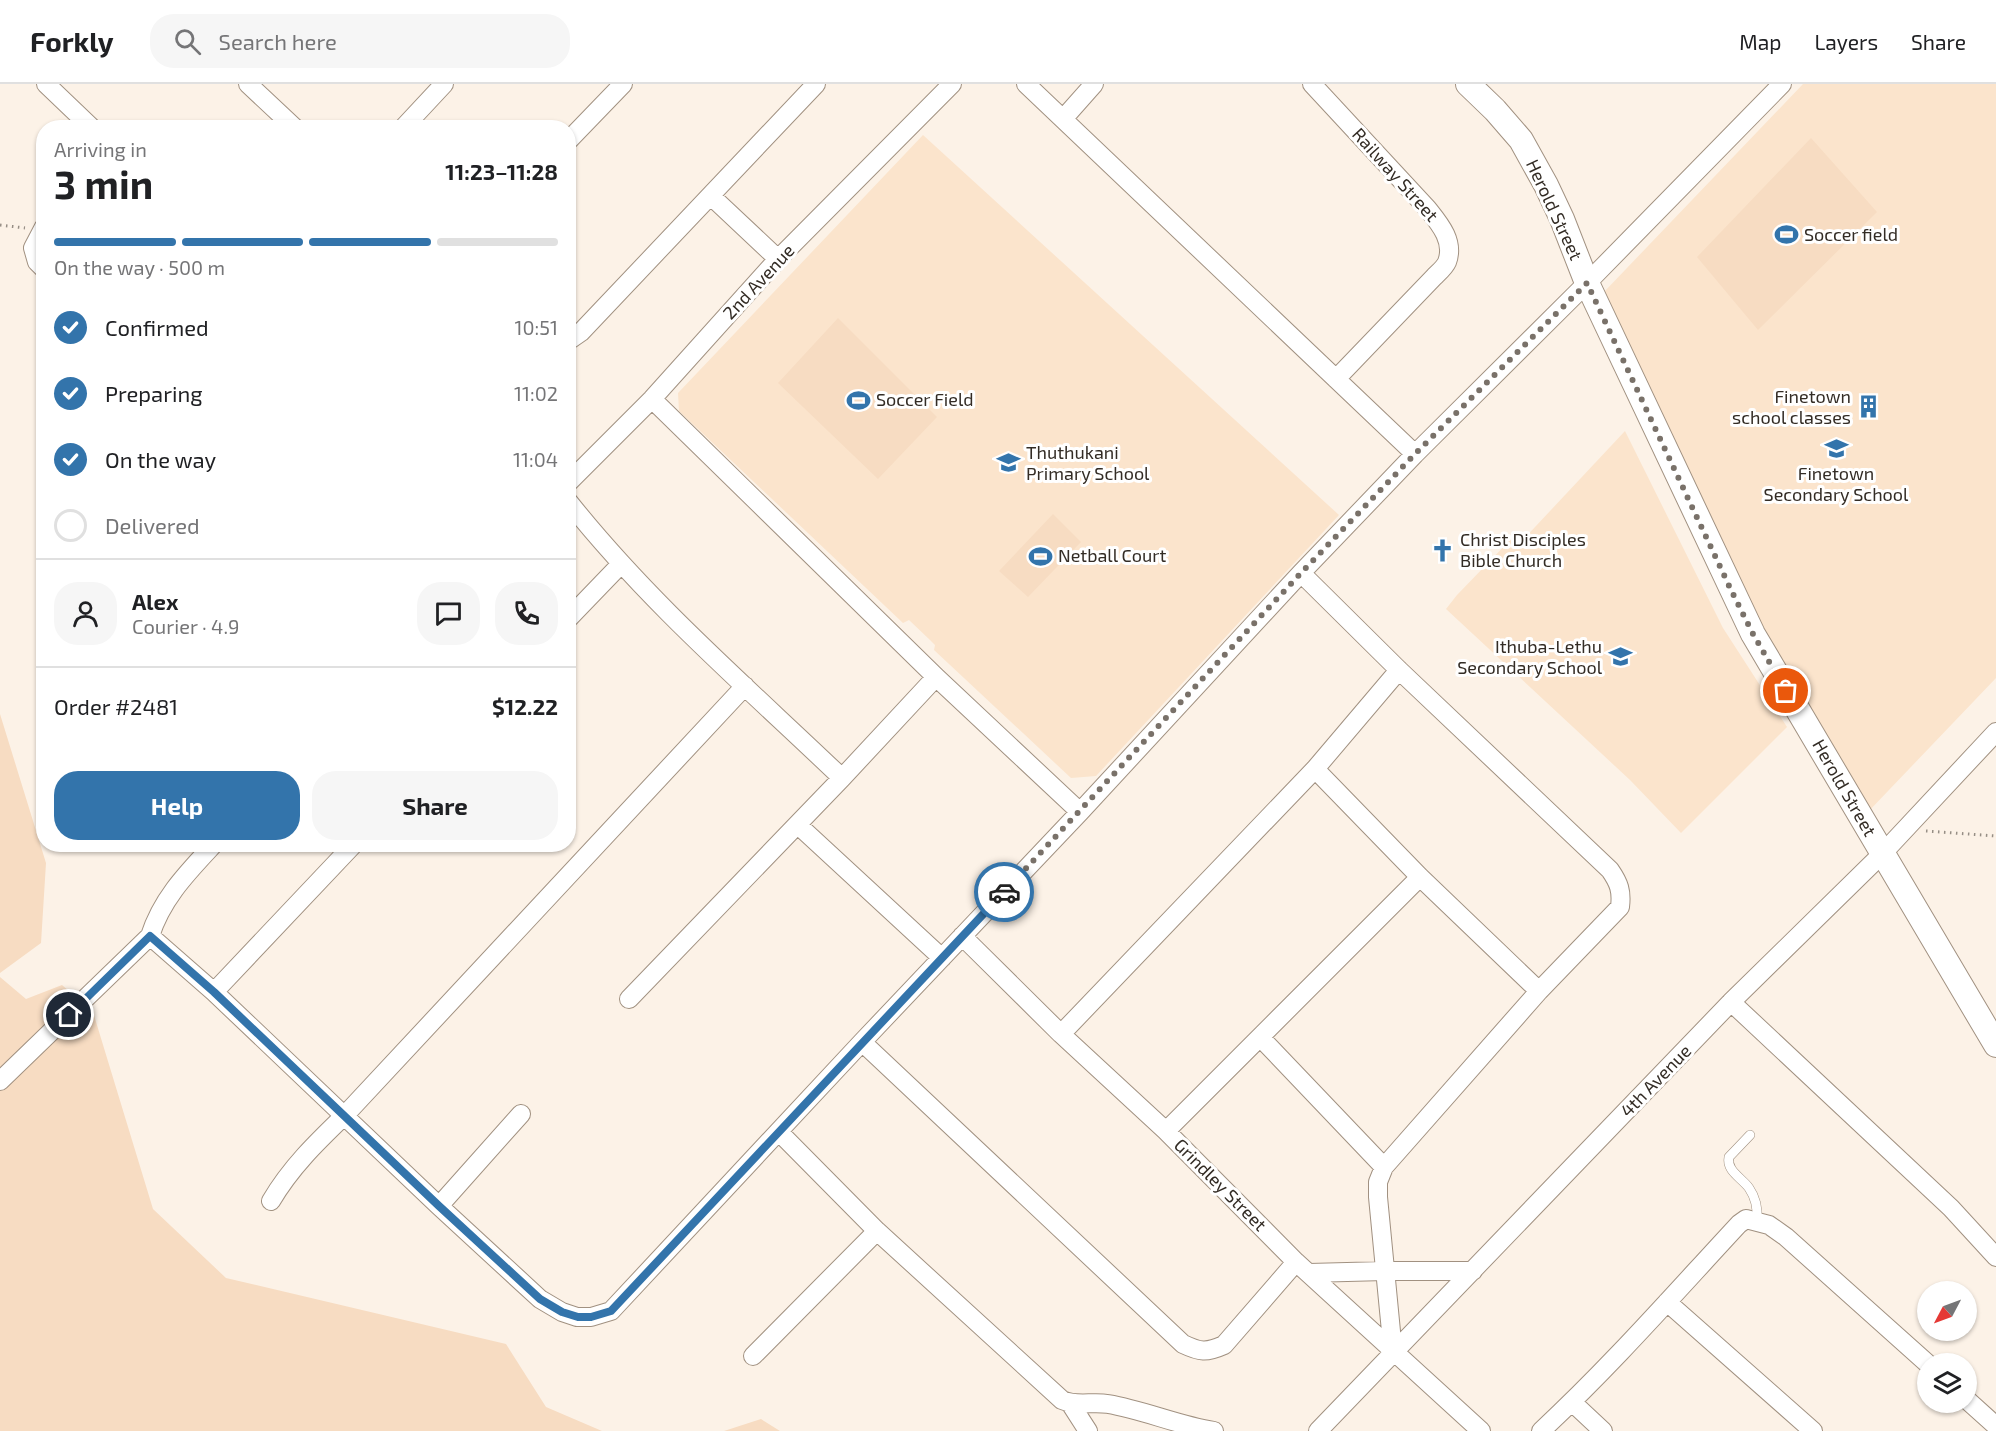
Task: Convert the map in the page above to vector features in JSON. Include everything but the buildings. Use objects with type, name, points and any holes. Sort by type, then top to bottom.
[{"type":"street","points":[[46,84],[84,120]]},
{"type":"street","points":[[410,120],[444,84]]},
{"type":"street","points":[[576,133],[623,84]]},
{"type":"street","points":[[576,335],[816,84]]},
{"type":"street","name":"2nd Avenue","points":[[576,475],[652,399],[778,259],[952,84]]},
{"type":"street","points":[[1026,84],[1415,454]]},
{"type":"street","points":[[1063,119],[1094,84]]},
{"type":"street","name":"Railway Street","points":[[1312,84],[1427,208],[1443,229],[1449,244],[1447,262],[1336,379]]},
{"type":"street","name":"Herold Street","points":[[1468,84],[1521,140],[1558,210],[1587,283],[1749,626],[1996,1046]]},
{"type":"street","points":[[150,936],[214,992],[540,1299],[562,1312],[578,1317],[591,1317],[611,1311],[1301,573],[1415,454],[1782,84]]},
{"type":"street","points":[[252,85],[287,120]]},
{"type":"street","points":[[711,196],[778,259]]},
{"type":"street","points":[[36,242],[33,248],[36,258]]},
{"type":"street","points":[[652,399],[936,677],[1080,812]]},
{"type":"street","points":[[576,511],[621,564],[678,623],[842,778]]},
{"type":"street","points":[[576,611],[621,564]]},
{"type":"street","points":[[1301,573],[1399,670],[1610,870],[1622,892],[1620,907],[1539,991],[1384,1167],[1378,1182],[1378,1197],[1393,1352]]},
{"type":"street","points":[[1061,1034],[1315,769],[1399,670]]},
{"type":"street","points":[[629,999],[798,825],[936,677]]},
{"type":"street","points":[[271,1201],[311,1147],[345,1115],[746,686]]},
{"type":"street","name":"4th Avenue","points":[[1318,1431],[1731,1002],[1882,854],[1996,732]]},
{"type":"street","points":[[1315,769],[1420,877],[1539,991]]},
{"type":"street","points":[[798,825],[942,958]]},
{"type":"street","points":[[0,1081],[150,936],[156,918],[167,898],[206,852]]},
{"type":"street","points":[[214,992],[346,852]]},
{"type":"street","points":[[1166,1131],[1420,877]]},
{"type":"street","name":"Grindley Street","points":[[962,936],[1061,1034],[1166,1131],[1303,1268],[1481,1431]]},
{"type":"street","points":[[1731,1002],[1951,1208],[1996,1257]]},
{"type":"street","points":[[1260,1037],[1384,1167]]},
{"type":"street","points":[[862,1042],[1183,1344],[1199,1352],[1214,1350],[1224,1345],[1303,1268],[1473,1272]]},
{"type":"street","points":[[439,1206],[521,1114]]},
{"type":"street","points":[[779,1132],[877,1231],[1053,1394],[1070,1403],[1105,1403],[1214,1431]]},
{"type":"street","points":[[1540,1431],[1572,1402],[1738,1224],[1746,1219],[1769,1225],[1786,1237],[1917,1354]]},
{"type":"street","points":[[753,1356],[877,1231]]},
{"type":"street","points":[[1667,1302],[1813,1431]]},
{"type":"street","points":[[1572,1402],[1603,1431]]},
{"type":"street","points":[[1070,1403],[1088,1431]]},
{"type":"street","points":[[1977,1409],[1996,1426]]},
{"type":"lane","points":[[1750,1135],[1729,1157],[1728,1161],[1732,1171],[1749,1188],[1753,1196],[1758,1212],[1757,1221]]},
{"type":"path","points":[[0,225],[36,228]]},
{"type":"path","points":[[1905,829],[1996,836]]},
{"type":"shaded area","name":"Finetown Secondary School","points":[[1803,84],[1996,84],[1996,678],[1867,813],[1747,604],[1604,292]]},
{"type":"shaded area","name":"Thuthukani Primary School","points":[[923,135],[1339,515],[1096,776],[1071,778],[934,650],[935,645],[909,620],[903,623],[679,411],[678,393]]},
{"type":"shaded area","name":"Soccer field","points":[[1811,138],[1877,212],[1758,330],[1697,257]]},
{"type":"shaded area","name":"Soccer Field","points":[[838,318],[937,417],[878,479],[778,383]]},
{"type":"shaded area","name":"Ithuba-Lethu Secondary School","points":[[1625,431],[1723,628],[1787,727],[1681,833],[1630,780],[1446,609],[1513,537],[1520,543]]},
{"type":"shaded area","name":"Netball Court","points":[[1053,514],[1081,542],[1028,597],[999,571]]},
{"type":"shaded area","points":[[0,714],[36,831],[36,852],[43,852],[46,863],[41,943],[0,973]]},
{"type":"shaded area","points":[[0,977],[26,999],[62,985],[93,1012],[153,1209],[226,1278],[506,1344],[546,1407],[602,1431],[0,1431]]},
{"type":"shaded area","points":[[761,1419],[780,1431],[724,1431]]},
{"type":"way so far","points":[[1004,892],[1301,573],[1415,454],[1587,283],[1731,590],[1786,691]]},
{"type":"place","name":"Soccer field","points":[[1786,235]]},
{"type":"place","name":"Soccer Field","points":[[858,400]]},
{"type":"place","name":"Finetown school classes","points":[[1869,407]]},
{"type":"place","name":"Finetown Secondary School","points":[[1836,448]]},
{"type":"place","name":"Thuthukani Primary School","points":[[1008,463]]},
{"type":"place","name":"Christ Disciples Bible Church","points":[[1442,550]]},
{"type":"place","name":"Netball Court","points":[[1040,556]]},
{"type":"place","name":"Ithuba-Lethu Secondary School","points":[[1620,657]]},
{"type":"route","points":[[69,1015],[150,936],[214,992],[540,1299],[562,1312],[578,1317],[591,1317],[611,1311],[1004,892]]}]
